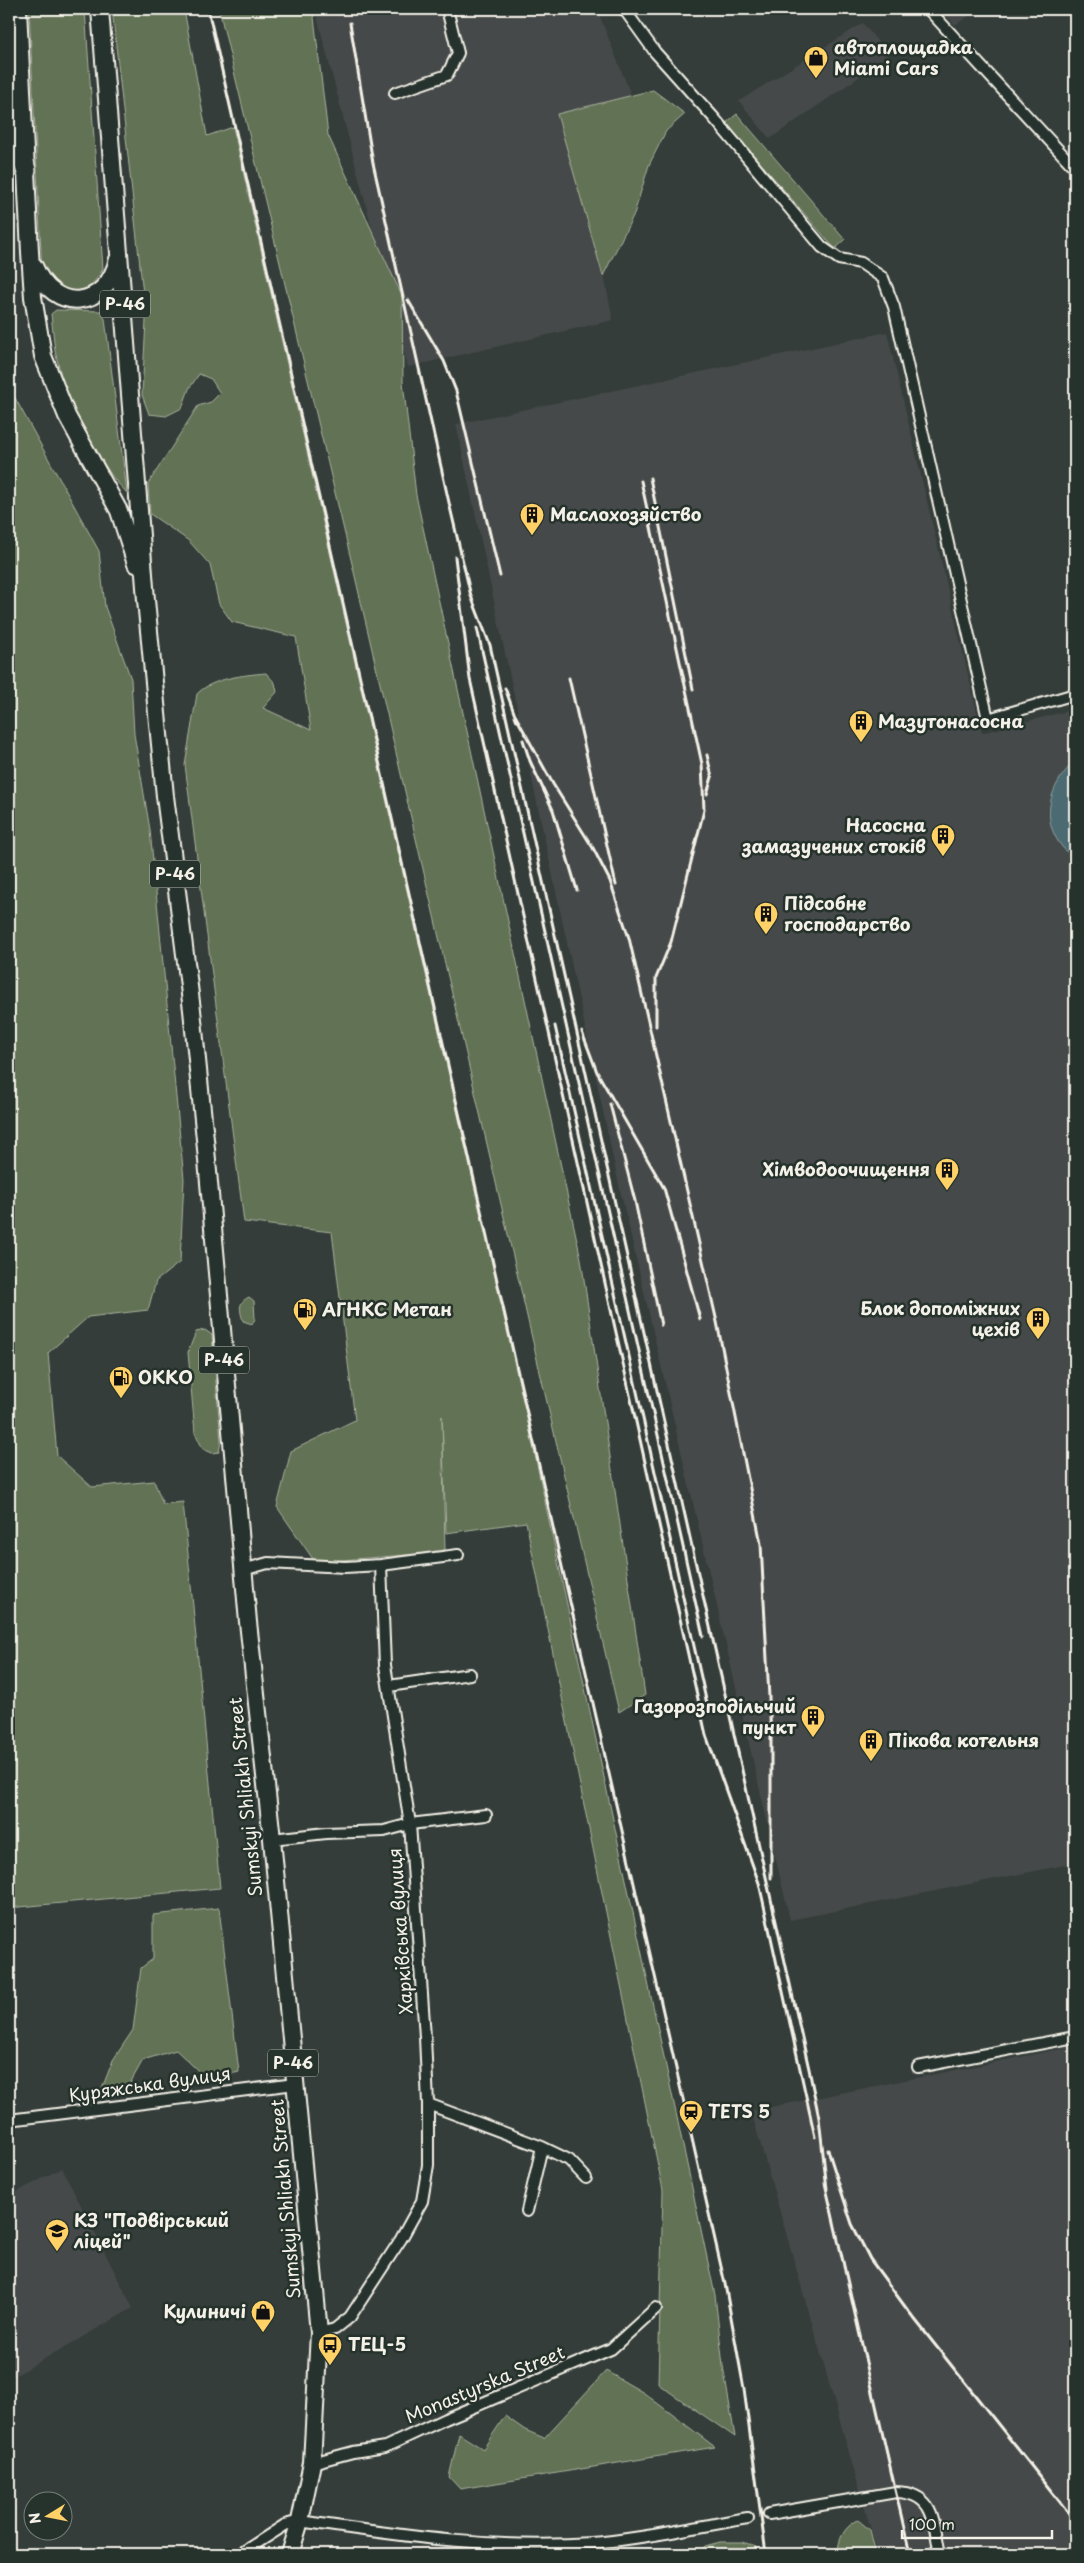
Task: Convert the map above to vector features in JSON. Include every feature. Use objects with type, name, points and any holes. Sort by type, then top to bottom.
[{"type":"highway","points":[[9,108],[26,170]]},
{"type":"main road","name":"Р-46","points":[[18,9],[30,252],[38,329],[48,371],[66,416],[119,511],[146,600]]},
{"type":"main road","name":"Р-46","points":[[100,9],[120,240],[146,600],[164,796],[192,1010],[206,1148],[243,1570]]},
{"type":"main road","points":[[30,252],[38,276],[50,292],[60,298],[81,300],[100,292],[112,277],[118,259],[120,240]]},
{"type":"main road","name":"Sumskyi Shliakh Street","points":[[243,1570],[272,1840],[319,2333],[312,2463],[300,2521],[290,2554]]},
{"type":"street","points":[[395,93],[446,75],[458,52],[447,9]]},
{"type":"street","points":[[624,9],[655,52],[714,118],[822,247],[839,259],[861,263],[883,278],[894,307],[988,719],[1075,694]]},
{"type":"street","points":[[928,9],[1075,168]]},
{"type":"street","points":[[243,1570],[268,1563],[345,1568],[458,1555]]},
{"type":"street","name":"Харківська вулиця","points":[[319,2333],[335,2329],[350,2317],[401,2239],[422,2201],[428,2165],[428,2104],[410,1824],[385,1665],[381,1565]]},
{"type":"street","points":[[389,1686],[470,1674]]},
{"type":"street","points":[[272,1840],[326,1833],[384,1831],[410,1824],[486,1815]]},
{"type":"street","points":[[918,2067],[1074,2038],[1075,2049]]},
{"type":"street","name":"Куряжська вулиця","points":[[9,2120],[295,2084]]},
{"type":"street","points":[[428,2104],[542,2147],[568,2160],[586,2178]]},
{"type":"street","points":[[527,2211],[542,2147]]},
{"type":"street","name":"Monastyrska Street","points":[[312,2463],[353,2452],[385,2447],[445,2419],[589,2359],[611,2348],[656,2308]]},
{"type":"street","points":[[769,2514],[896,2492],[911,2493],[922,2499],[929,2506],[940,2554]]},
{"type":"street","points":[[240,2554],[285,2525],[300,2521],[415,2538],[481,2544],[523,2544],[592,2542],[748,2518]]},
{"type":"shaded area","points":[[315,9],[597,9],[631,95],[571,111],[613,320],[408,367]]},
{"type":"shaded area","points":[[940,9],[980,9],[955,25]]},
{"type":"shaded area","name":"автоплощадка Miami Cars","points":[[863,23],[889,56],[770,139],[739,101]]},
{"type":"shaded area","points":[[887,332],[982,733],[1075,709],[1075,1863],[790,1920],[616,1172],[456,424]]},
{"type":"shaded area","points":[[1075,2046],[1075,2554],[878,2554],[751,2111]]},
{"type":"shaded area","name":"КЗ \"Подвірський ліцей\"","points":[[62,2168],[133,2308],[11,2378],[9,2373],[9,2196]]},
{"type":"green space","points":[[29,9],[85,9],[103,269],[96,280],[87,288],[64,296],[42,272]]},
{"type":"green space","points":[[112,9],[184,9],[207,136],[233,127],[526,1413],[715,2295],[723,2366],[735,2437],[658,2384],[663,2190],[526,1522],[446,1533],[442,1416],[445,1552],[315,1562],[277,1507],[291,1451],[355,1420],[332,1232],[244,1222],[185,765],[197,694],[211,684],[229,678],[266,673],[275,683],[277,692],[263,708],[311,730],[296,637],[232,622],[219,604],[210,565],[189,541],[150,514],[148,484],[198,406],[211,402],[220,393],[211,379],[199,374],[189,389],[182,408],[166,416],[149,414],[142,395],[146,321]]},
{"type":"green space","points":[[219,9],[313,9],[328,135],[402,296],[403,382],[416,495],[581,1259],[645,1695],[619,1712],[354,572]]},
{"type":"green space","points":[[653,90],[685,114],[666,131],[649,165],[634,214],[603,276],[557,114]]},
{"type":"green space","points":[[737,114],[845,240],[835,249],[726,123]]},
{"type":"green space","points":[[56,310],[101,311],[105,319],[127,493],[114,479],[70,412],[55,351],[51,314]]},
{"type":"green space","points":[[9,387],[99,551],[105,607],[131,679],[134,734],[150,830],[184,1179],[180,1262],[156,1281],[148,1310],[88,1317],[48,1353],[57,1456],[92,1487],[154,1481],[163,1504],[183,1502],[220,1888],[9,1908]]},
{"type":"green space","points":[[249,1297],[254,1301],[255,1319],[252,1324],[243,1321],[240,1310],[241,1304]]},
{"type":"green space","points":[[205,1330],[212,1335],[221,1441],[219,1452],[212,1453],[203,1449],[195,1433],[188,1352],[196,1332]]},
{"type":"green space","points":[[219,1908],[239,2072],[208,2080],[176,2050],[143,2060],[128,2087],[101,2091],[113,2060],[133,2030],[141,1968],[153,1959],[153,1915]]},
{"type":"green space","points":[[606,2371],[644,2393],[715,2447],[460,2489],[449,2477],[459,2434],[483,2449],[505,2416],[525,2430],[544,2438]]},
{"type":"green space","points":[[858,2520],[870,2530],[876,2554],[838,2554],[839,2543],[843,2534],[849,2526]]},
{"type":"green space","points":[[720,2542],[743,2542],[757,2547],[759,2554],[697,2554],[705,2546]]},
{"type":"water","points":[[1075,761],[1075,859],[1063,848],[1055,836],[1050,810],[1052,797],[1057,785]]},
{"type":"railway","points":[[208,9],[725,2284],[744,2389],[766,2554]]},
{"type":"railway","points":[[350,23],[373,163],[450,507],[471,596],[490,645],[809,2069],[819,2118],[827,2189]]},
{"type":"railway","points":[[408,300],[444,361],[456,391],[500,576]]},
{"type":"railway","points":[[650,478],[693,689]]},
{"type":"railway","points":[[641,481],[702,764],[704,810],[671,942],[656,978],[656,1026]]},
{"type":"railway","points":[[455,557],[470,679],[706,1735],[759,1883],[815,2137]]},
{"type":"railway","points":[[477,628],[703,1636]]},
{"type":"railway","points":[[569,678],[616,885]]},
{"type":"railway","points":[[505,688],[517,721]]},
{"type":"railway","points":[[515,715],[553,784],[593,848],[610,881],[629,938],[717,1322],[761,1544],[771,1736],[771,1878]]},
{"type":"railway","points":[[523,740],[530,761],[553,810],[577,890]]},
{"type":"railway","points":[[707,755],[712,777],[707,794]]},
{"type":"railway","points":[[555,1026],[707,1704]]},
{"type":"railway","points":[[582,1032],[597,1072],[664,1188],[700,1319]]},
{"type":"railway","points":[[610,1104],[635,1201],[661,1325]]},
{"type":"railway","points":[[828,2150],[852,2224],[870,2259],[909,2312],[1075,2521]]},
{"type":"railway","points":[[825,2183],[910,2554]]},
{"type":"place","name":"автоплощадка Miami Cars","points":[[816,79]]},
{"type":"place","name":"Маслохозяйство","points":[[532,536]]},
{"type":"place","name":"Мазутонасосна","points":[[861,743]]},
{"type":"place","name":"Насосна замазучених стоків","points":[[943,857]]},
{"type":"place","name":"Підсобне господарство","points":[[766,935]]},
{"type":"place","name":"Хімводоочищення","points":[[947,1191]]},
{"type":"place","name":"АГНКС Метан","points":[[305,1331]]},
{"type":"place","name":"Блок допоміжних цехів","points":[[1038,1340]]},
{"type":"place","name":"OKKO","points":[[121,1399]]},
{"type":"place","name":"Газорозподільчий пункт","points":[[813,1738]]},
{"type":"place","name":"Пікова котельня","points":[[871,1762]]},
{"type":"place","name":"TETS 5","points":[[691,2133]]},
{"type":"place","name":"КЗ \"Подвірський ліцей\"","points":[[57,2252]]},
{"type":"place","name":"Кулиничі","points":[[263,2333]]},
{"type":"place","name":"ТЕЦ-5","points":[[330,2366]]}]
